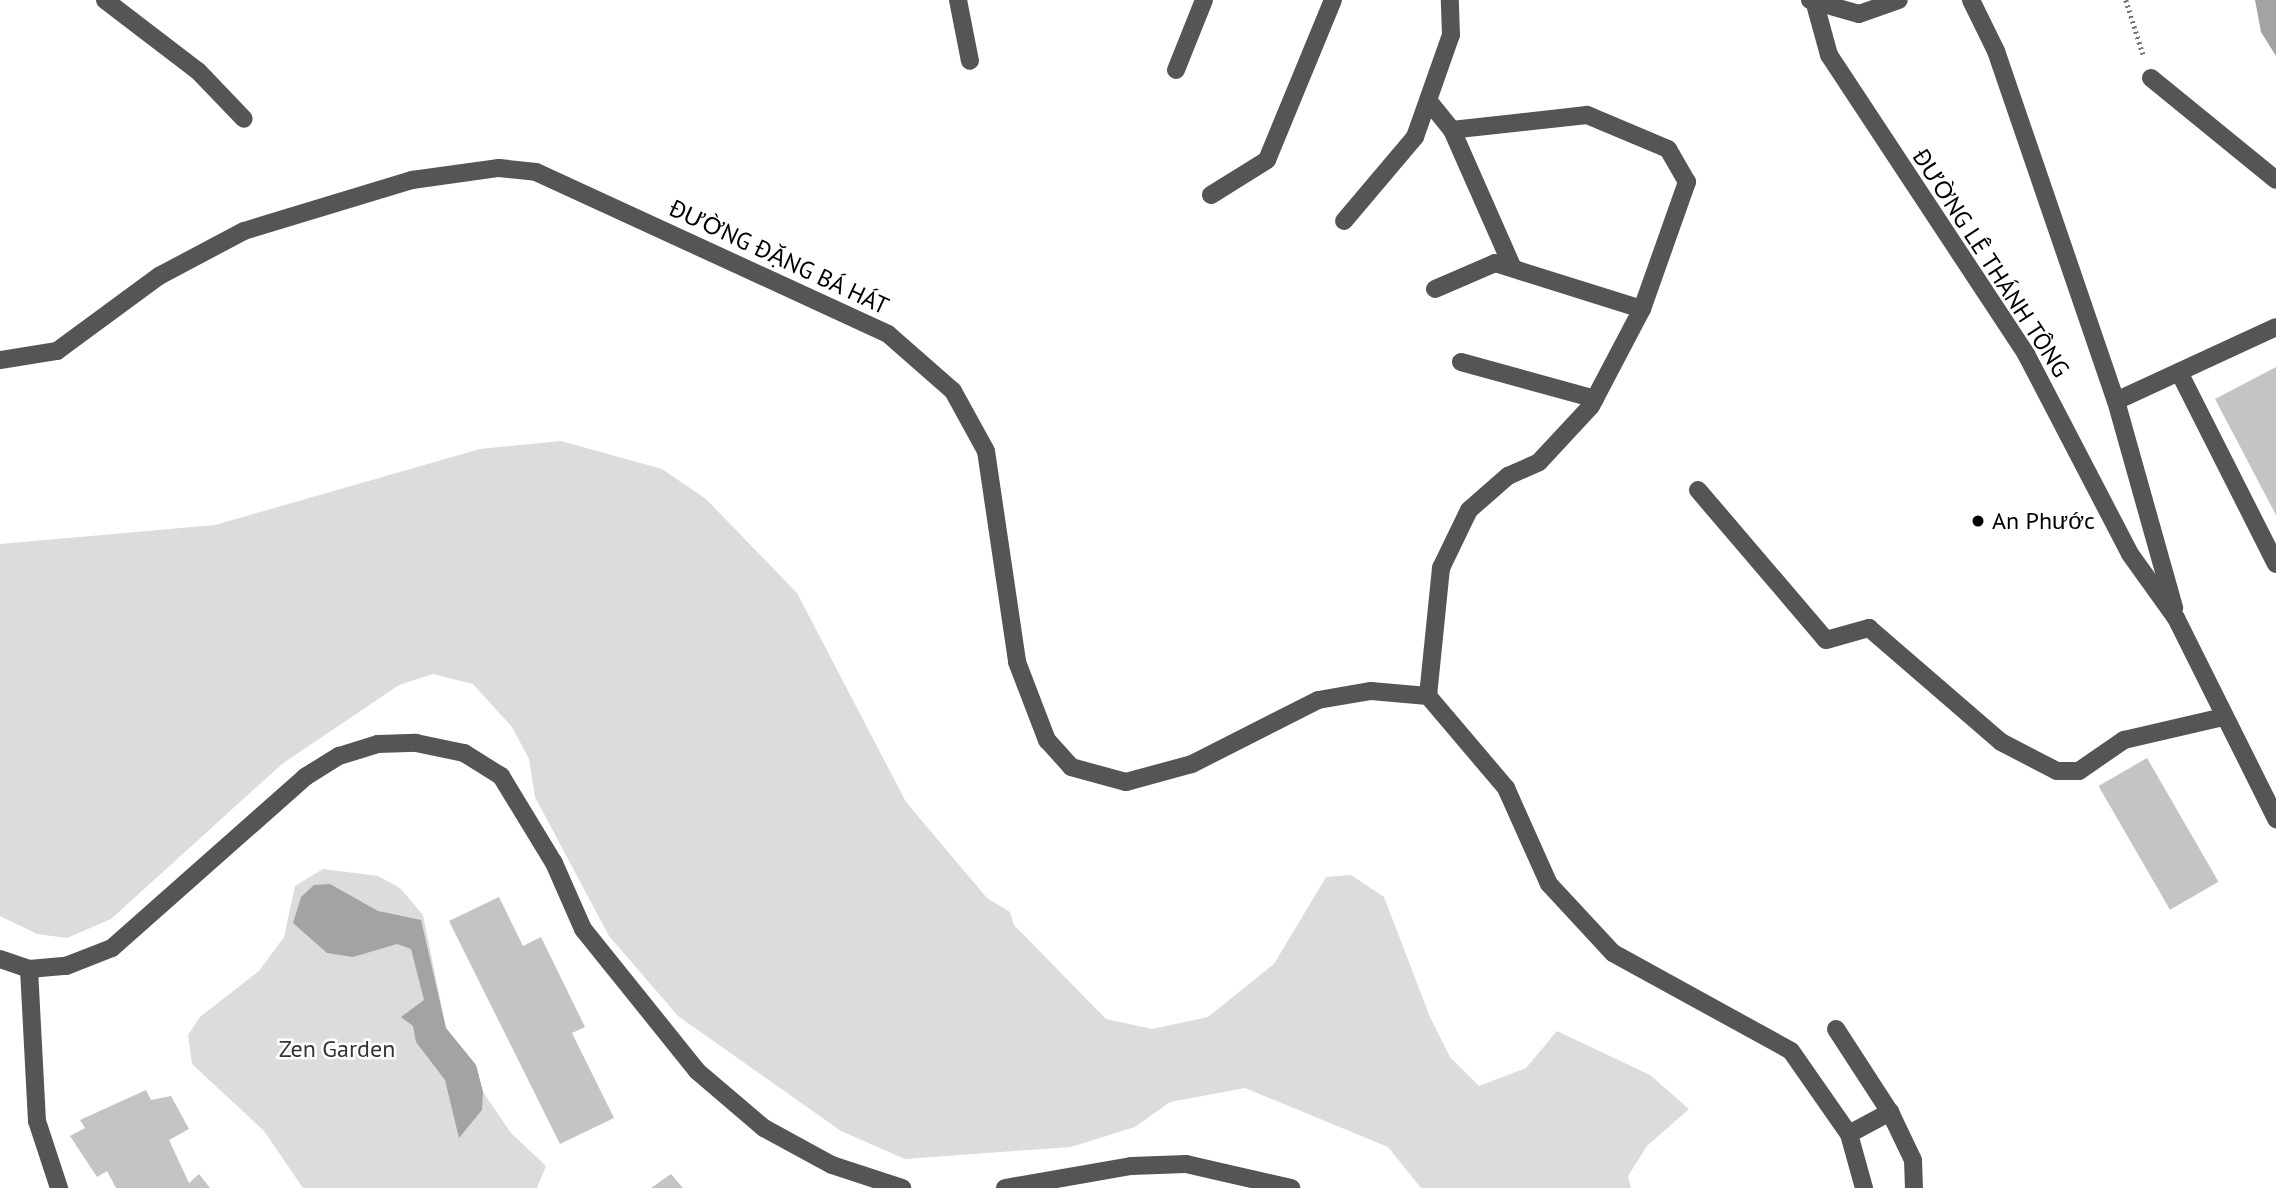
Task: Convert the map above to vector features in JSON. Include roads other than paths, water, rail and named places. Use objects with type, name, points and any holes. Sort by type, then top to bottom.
[{"type":"street","points":[[105,0],[198,71],[244,119]]},
{"type":"street","points":[[958,0],[970,61]]},
{"type":"street","points":[[1177,70],[1204,0]]},
{"type":"street","points":[[1211,195],[1267,160],[1334,0]]},
{"type":"street","points":[[1344,221],[1416,137],[1451,35],[1450,0]]},
{"type":"street","points":[[1812,2],[1859,15],[1899,0]]},
{"type":"street","name":"ĐƯỜNG LÊ THÁNH TÔNG","points":[[1971,0],[1996,51],[2116,401],[2176,618]]},
{"type":"street","name":"ĐƯỜNG LÊ THÁNH TÔNG","points":[[1812,2],[1829,55],[2025,354],[2130,554],[2176,618],[2276,819]]},
{"type":"street","points":[[2151,78],[2276,180]]},
{"type":"street","points":[[1428,100],[1452,130],[1513,268]]},
{"type":"street","points":[[1452,130],[1587,115],[1668,149],[1687,182],[1642,309],[1595,399],[1539,462],[1508,476],[1469,510],[1441,568],[1428,696],[1506,788],[1549,884],[1614,953],[1791,1051],[1849,1134],[1864,1188]]},
{"type":"street","name":"ĐƯỜNG ĐẶNG BÁ HÁT","points":[[0,360],[57,351],[159,276],[244,231],[412,180],[499,168],[536,172],[888,334],[953,391],[986,451],[1017,662],[1047,740],[1071,767],[1126,782],[1192,764],[1318,700],[1371,691],[1428,696]]},
{"type":"street","points":[[1435,289],[1495,263],[1642,309]]},
{"type":"street","points":[[2116,401],[2276,327]]},
{"type":"street","points":[[1461,362],[1595,399]]},
{"type":"street","points":[[2179,372],[2276,564]]},
{"type":"street","points":[[1698,490],[1826,640],[1869,628],[2001,742],[2057,771],[2079,771],[2123,740],[2224,717]]},
{"type":"street","points":[[0,959],[29,969],[66,965],[112,948],[305,777],[340,756],[378,744],[464,753],[501,776],[554,863],[583,929],[698,1072],[764,1128],[832,1165],[901,1188]]},
{"type":"street","points":[[29,969],[37,1121],[60,1188]]},
{"type":"street","points":[[1836,1029],[1890,1112],[1913,1160],[1914,1188]]},
{"type":"street","points":[[1849,1134],[1890,1112]]},
{"type":"street","points":[[1005,1188],[1131,1166],[1186,1164],[1291,1188]]},
{"type":"place","name":"An Phước","points":[[1978,521]]},
{"type":"park label","name":"Zen Garden","points":[[337,1049]]}]
